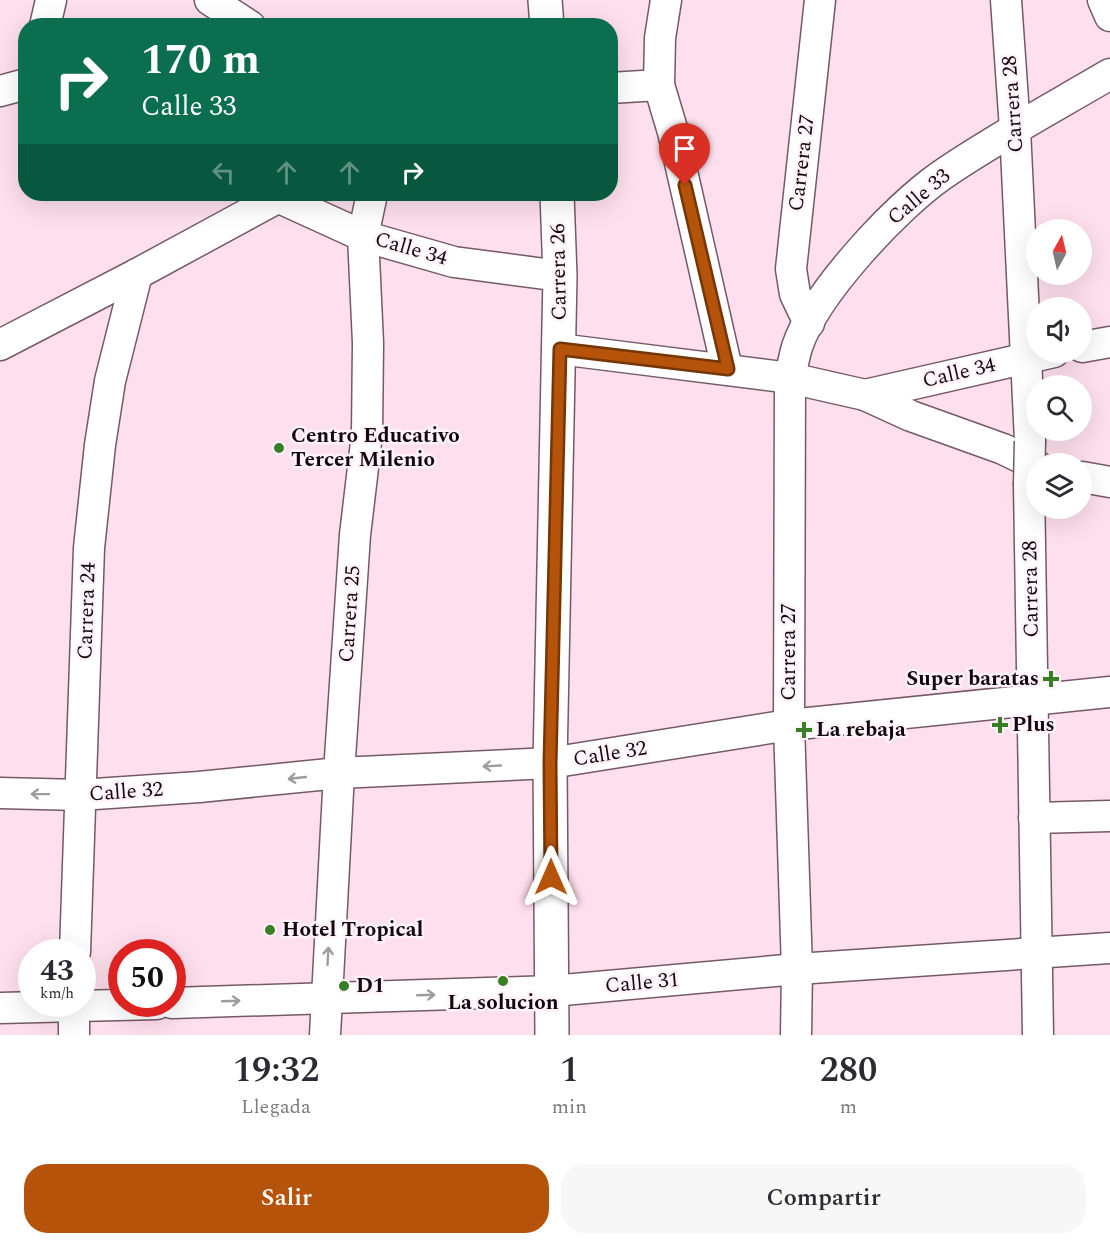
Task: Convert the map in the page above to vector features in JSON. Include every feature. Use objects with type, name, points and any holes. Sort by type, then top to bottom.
[{"type":"main road","points":[[545,0],[546,18]]},
{"type":"main road","name":"Carrera 26","points":[[552,1035],[550,763],[560,349],[557,201]]},
{"type":"street","points":[[47,18],[51,0]]},
{"type":"street","points":[[210,0],[238,18]]},
{"type":"street","points":[[666,0],[660,38],[659,85],[673,132],[728,369]]},
{"type":"street","name":"Carrera 27","points":[[808,323],[795,294],[791,269],[820,0]]},
{"type":"street","name":"Carrera 28","points":[[1006,0],[1015,129],[1034,297]]},
{"type":"street","points":[[1103,0],[1110,16]]},
{"type":"street","name":"Calle 33","points":[[790,378],[797,346],[808,323],[833,284],[870,241],[907,204],[941,176],[1015,129],[1110,74]]},
{"type":"street","points":[[618,88],[659,85]]},
{"type":"street","points":[[0,91],[18,86]]},
{"type":"street","points":[[0,345],[137,274],[265,201]]},
{"type":"street","name":"Calle 34","points":[[285,201],[363,236],[453,262],[560,276]]},
{"type":"street","name":"Carrera 25","points":[[325,1035],[325,998],[355,535],[367,434],[368,343],[363,236],[370,201]]},
{"type":"street","name":"Carrera 24","points":[[75,939],[89,548],[100,446],[110,381],[137,274]]},
{"type":"street","points":[[1092,345],[1110,342]]},
{"type":"street","points":[[560,349],[790,378],[865,395],[910,416],[1003,448],[1026,460]]},
{"type":"street","name":"Calle 34","points":[[865,395],[1026,358]]},
{"type":"street","name":"Carrera 28","points":[[1033,453],[1040,363]]},
{"type":"street","name":"Carrera 27","points":[[790,378],[789,725],[797,969],[796,1035]]},
{"type":"street","points":[[1092,479],[1110,482]]},
{"type":"street","name":"Carrera 28","points":[[1032,519],[1032,699],[1038,1035]]},
{"type":"street","name":"Calle 32","points":[[0,793],[80,795],[199,787],[339,773],[550,763],[789,725],[1110,692]]},
{"type":"street","points":[[1034,818],[1110,816]]},
{"type":"street","name":"Calle 31","points":[[186,1003],[552,991],[797,969],[1110,948]]},
{"type":"street","points":[[0,1008],[18,1010]]},
{"type":"place","name":"Centro Educativo Tercer Milenio","points":[[279,448]]},
{"type":"place","name":"Super baratas","points":[[1051,679]]},
{"type":"place","name":"Plus","points":[[1000,725]]},
{"type":"place","name":"La rebaja","points":[[804,730]]},
{"type":"place","name":"Hotel Tropical","points":[[270,930]]},
{"type":"place","name":"La solucion","points":[[503,981]]},
{"type":"place","name":"D1","points":[[344,986]]},
{"type":"route","points":[[551,877],[550,763],[560,349],[728,369],[685,185]]}]
